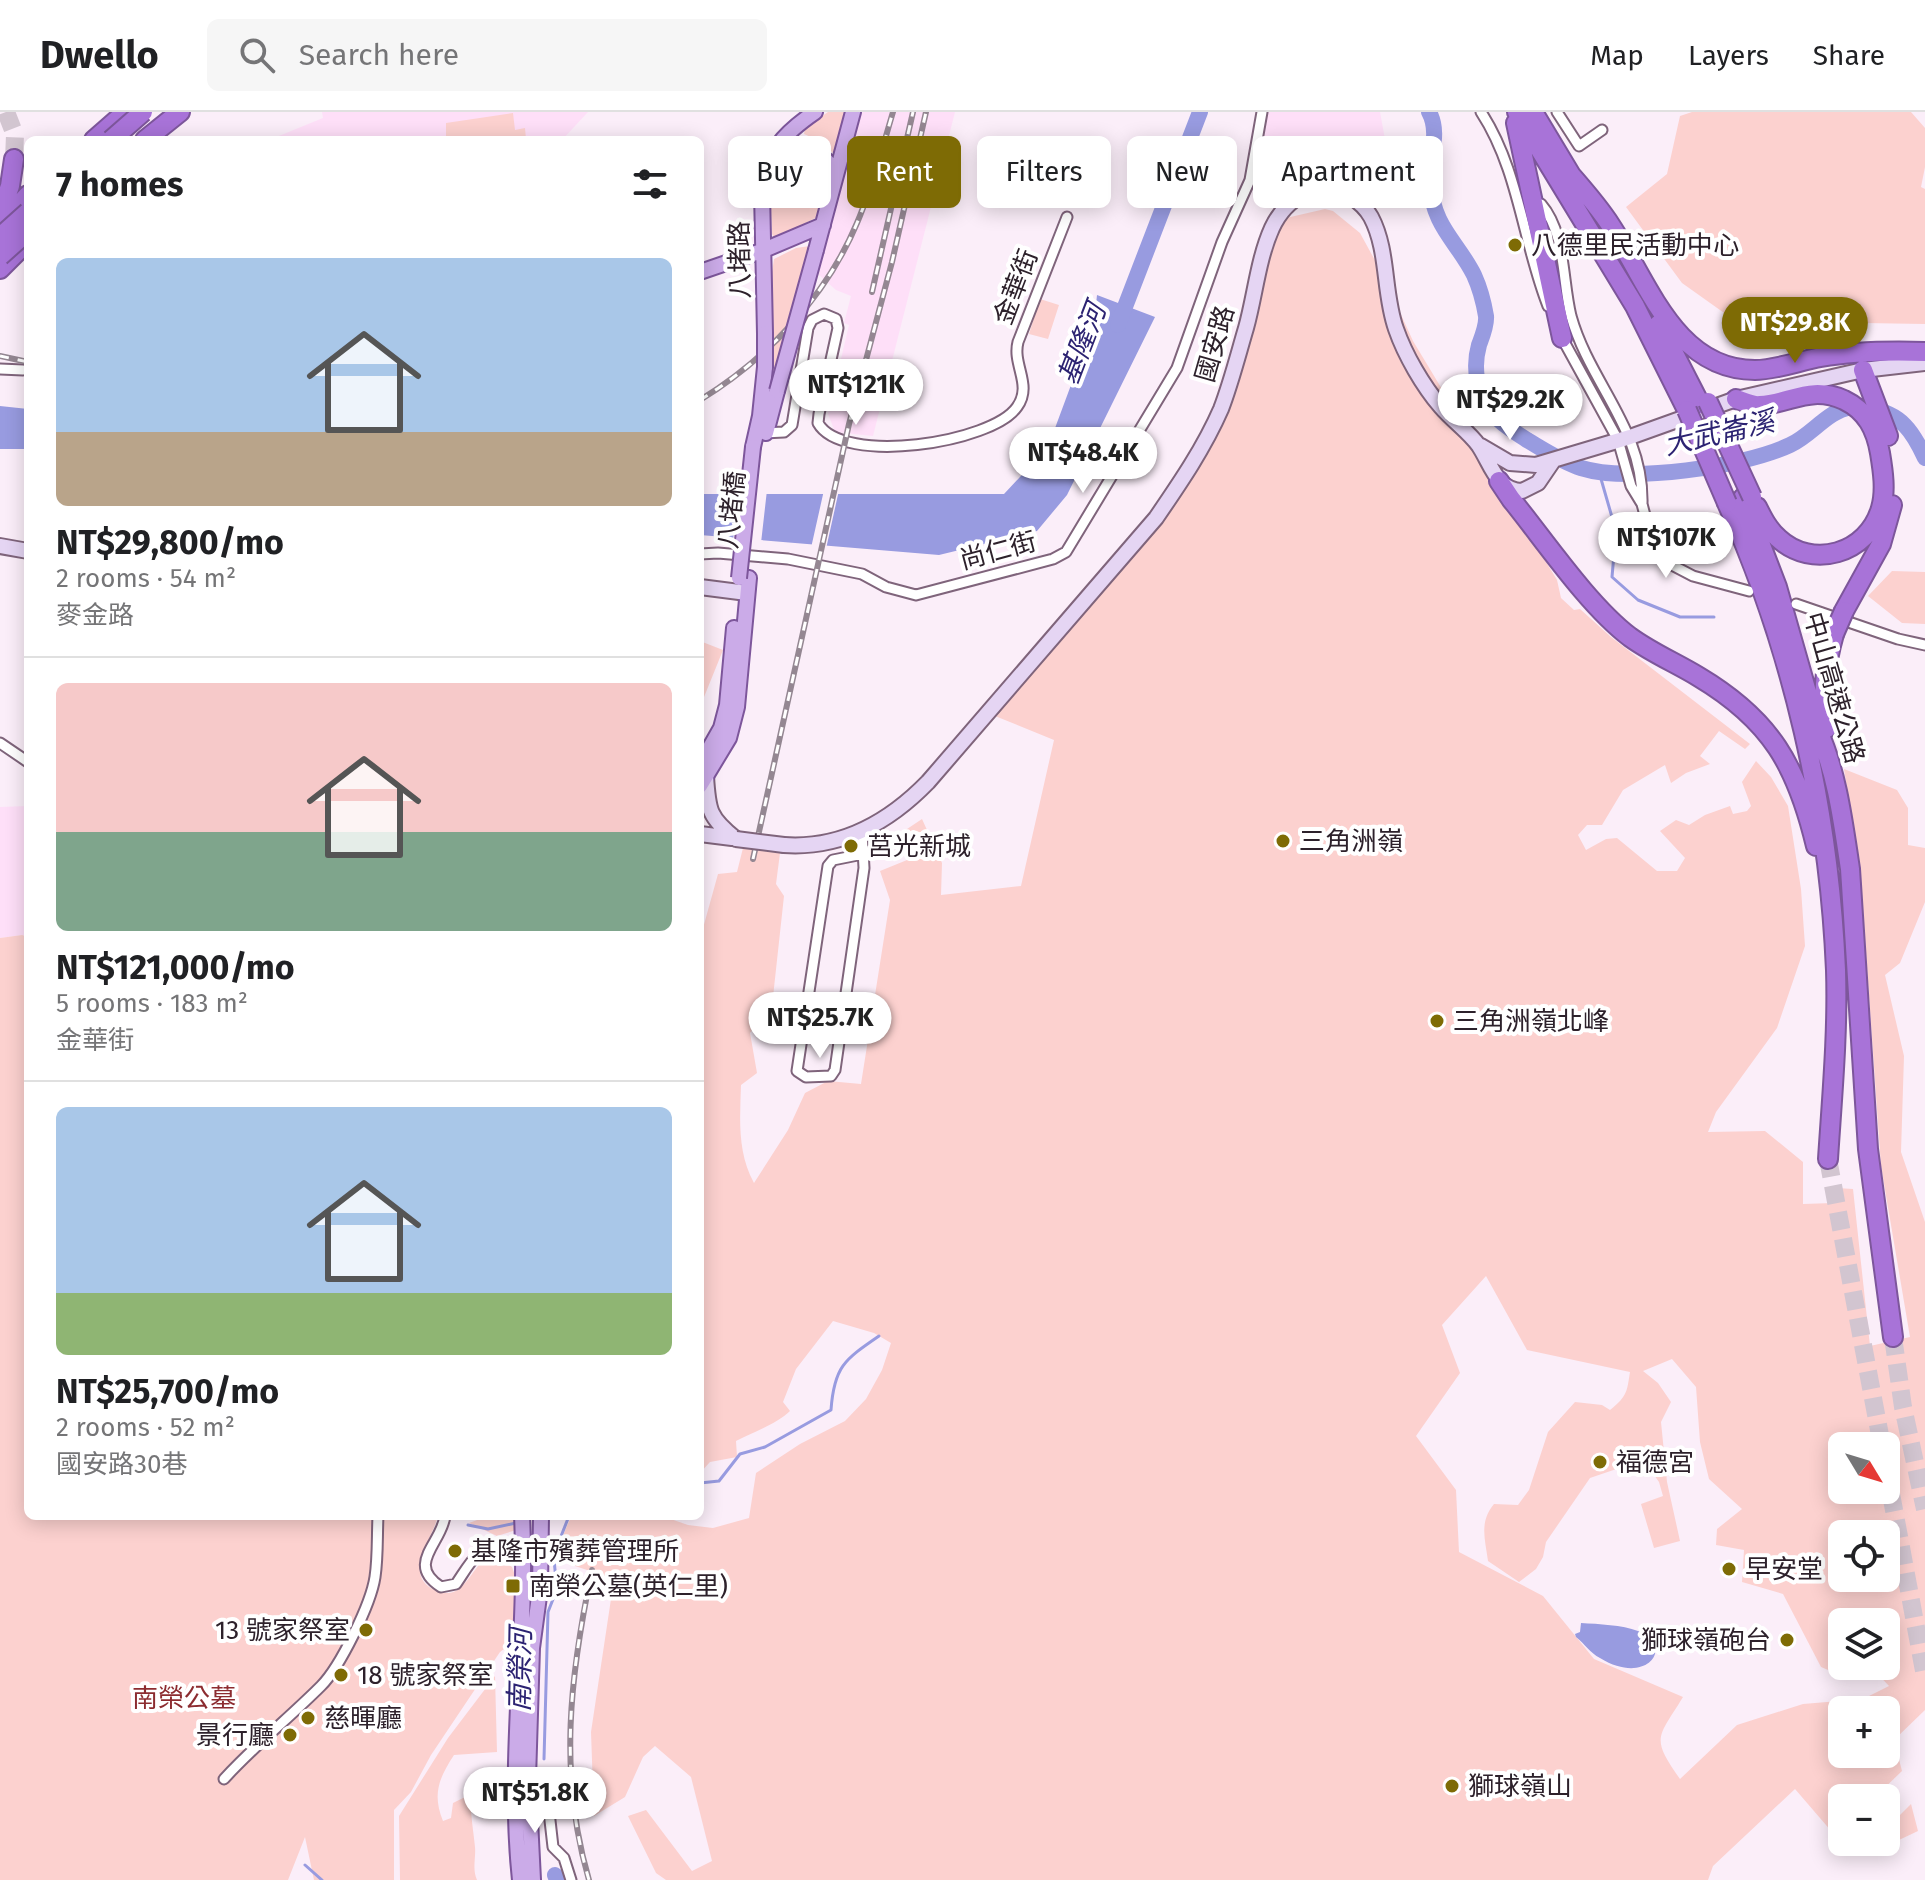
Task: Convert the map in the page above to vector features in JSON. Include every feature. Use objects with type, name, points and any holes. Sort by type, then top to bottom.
[{"type":"highway","points":[[99,136],[126,112]]},
{"type":"highway","points":[[116,136],[143,112]]},
{"type":"highway","points":[[110,136],[120,127],[180,112]]},
{"type":"highway","points":[[137,136],[158,117],[195,112]]},
{"type":"highway","points":[[1515,112],[1562,338]]},
{"type":"highway","name":"中山高速公路","points":[[1515,112],[1629,296],[1662,357],[1698,405]]},
{"type":"highway","name":"中山高速公路","points":[[1533,112],[1678,357],[1777,587],[1818,731],[1827,751],[1850,869],[1868,1149],[1893,1337]]},
{"type":"highway","points":[[147,136],[158,117]]},
{"type":"highway","points":[[0,214],[10,186],[14,159]]},
{"type":"highway","points":[[1569,173],[1610,225],[1673,328],[1694,351],[1715,364],[1758,370],[1849,353],[1925,352]]},
{"type":"highway","points":[[0,228],[24,200]]},
{"type":"highway","points":[[0,228],[24,207]]},
{"type":"highway","points":[[0,237],[24,216]]},
{"type":"highway","points":[[0,259],[24,243]]},
{"type":"highway","points":[[0,269],[24,244]]},
{"type":"highway","points":[[1827,751],[1824,677],[1834,634],[1871,565],[1890,517],[1893,481],[1863,370]]},
{"type":"highway","points":[[1736,399],[1758,406],[1806,393],[1841,399],[1861,412],[1882,432],[1881,510],[1873,527],[1861,541],[1845,550],[1810,555],[1787,544],[1741,499]]},
{"type":"highway","points":[[1509,488],[1602,611],[1630,637],[1726,696],[1770,734],[1791,769],[1812,827],[1832,924]]},
{"type":"highway","name":"中山高速公路","points":[[1741,499],[1763,595],[1785,663],[1818,791],[1827,853],[1836,1007],[1828,1159]]},
{"type":"highway","points":[[1836,1007],[1860,1007]]},
{"type":"main road","name":"八堵路","points":[[785,136],[815,112]]},
{"type":"main road","points":[[759,440],[777,391],[853,112]]},
{"type":"main road","points":[[831,165],[836,173]]},
{"type":"main road","name":"八堵路","points":[[759,440],[765,367],[764,208]]},
{"type":"main road","points":[[704,271],[823,225]]},
{"type":"main road","points":[[0,228],[24,241]]},
{"type":"main road","points":[[0,244],[24,242]]},
{"type":"main road","name":"八堵橋","points":[[743,585],[759,440]]},
{"type":"main road","points":[[704,773],[729,738],[737,707],[743,585]]},
{"type":"main road","points":[[520,1880],[522,1520]]},
{"type":"main road","points":[[533,1880],[522,1779],[534,1619],[540,1589],[541,1520]]},
{"type":"street","name":"尚仁街","points":[[704,554],[788,559],[862,574],[886,587],[916,595],[1053,559],[1066,552],[1177,368],[1206,284],[1250,180],[1262,112]]},
{"type":"street","points":[[1481,112],[1502,138],[1542,292],[1562,338],[1642,483],[1642,504],[1651,538],[1670,564],[1704,580],[1749,591]]},
{"type":"street","points":[[1556,112],[1579,146],[1602,130]]},
{"type":"street","points":[[1512,183],[1523,191]]},
{"type":"street","name":"國安路","points":[[736,839],[784,845],[829,842],[862,832],[894,812],[928,782],[1156,518],[1186,474],[1221,408],[1247,326],[1272,229],[1284,209],[1303,194],[1321,187],[1340,190],[1359,202],[1370,215],[1378,238],[1392,313],[1403,345],[1441,406],[1477,444],[1509,488]]},
{"type":"street","points":[[1541,204],[1555,228],[1578,336],[1622,444],[1631,486],[1642,504]]},
{"type":"street","name":"金華街","points":[[759,440],[784,432],[792,425],[808,328],[812,320],[824,314],[836,319],[838,328],[818,423],[826,433],[850,443],[912,447],[970,433],[1003,420],[1020,401],[1024,382],[1016,358],[1018,342],[1067,217]]},
{"type":"street","points":[[1509,488],[1520,470],[1622,444],[1736,399],[1863,370],[1925,363]]},
{"type":"street","points":[[0,369],[23,370]]},
{"type":"street","points":[[1477,444],[1510,463],[1536,465]]},
{"type":"street","points":[[1509,488],[1538,483],[1553,461]]},
{"type":"street","points":[[0,546],[24,550]]},
{"type":"street","points":[[704,587],[743,585]]},
{"type":"street","points":[[1796,604],[1898,639],[1925,645]]},
{"type":"street","points":[[0,743],[24,759]]},
{"type":"street","points":[[704,787],[708,809],[717,824],[736,839]]},
{"type":"street","points":[[862,832],[864,868],[835,1070],[831,1076],[806,1077],[797,1071],[828,866],[833,860],[863,854]]},
{"type":"street","points":[[704,835],[736,839]]},
{"type":"street","points":[[224,1779],[251,1749],[323,1684],[342,1653],[364,1611],[375,1581],[378,1520]]},
{"type":"street","points":[[444,1520],[425,1564],[427,1574],[441,1587],[456,1584],[477,1553],[484,1549],[542,1544]]},
{"type":"street","points":[[522,1779],[540,1779],[547,1794],[553,1847],[564,1858],[571,1880]]},
{"type":"shaded area","points":[[322,112],[588,112],[566,136],[279,136],[323,118]]},
{"type":"shaded area","points":[[860,112],[955,112],[949,136],[854,136]]},
{"type":"shaded area","points":[[1266,112],[1380,112],[1384,136],[1261,136]]},
{"type":"shaded area","points":[[847,162],[847,208],[931,208],[873,436],[835,432],[828,414],[849,325],[844,323],[851,296],[836,290],[818,274]]},
{"type":"shaded area","points":[[24,806],[24,936],[0,938],[0,807]]},
{"type":"green space","points":[[828,112],[847,112],[838,152],[831,151],[831,136],[809,136],[804,134],[805,128]]},
{"type":"green space","points":[[1692,112],[1911,112],[1925,128],[1925,167],[1921,187],[1925,189],[1925,324],[1863,323],[1772,347],[1682,283],[1626,207],[1667,174],[1680,116]]},
{"type":"green space","points":[[513,113],[515,130],[525,128],[526,136],[446,136],[446,123]]},
{"type":"green space","points":[[771,208],[823,208],[821,215],[775,239]]},
{"type":"green space","points":[[1325,209],[1333,211],[1360,233],[1413,341],[1557,580],[1561,598],[1574,610],[1580,609],[1611,637],[1750,744],[1745,749],[1719,731],[1700,756],[1710,764],[1686,773],[1671,783],[1665,765],[1623,790],[1602,825],[1587,825],[1578,835],[1586,850],[1606,839],[1617,838],[1657,871],[1677,871],[1685,858],[1660,831],[1676,820],[1689,825],[1730,806],[1733,814],[1747,811],[1751,806],[1742,782],[1756,761],[1771,777],[1788,806],[1801,889],[1805,946],[1777,1028],[1716,1112],[1708,1132],[1765,1131],[1803,1162],[1803,1204],[1833,1203],[1837,1188],[1853,1189],[1870,1346],[1910,1337],[1881,1166],[1861,882],[1844,769],[1897,790],[1908,808],[1908,845],[1925,848],[1925,902],[1900,963],[1885,975],[1904,1056],[1901,1152],[1925,1222],[1925,1710],[1900,1734],[1900,1696],[1869,1696],[1889,1686],[1883,1680],[1900,1680],[1900,1608],[1828,1608],[1828,1670],[1821,1667],[1783,1594],[1742,1582],[1744,1550],[1716,1545],[1717,1529],[1742,1509],[1709,1479],[1700,1442],[1696,1387],[1672,1359],[1643,1371],[1658,1383],[1671,1402],[1661,1422],[1667,1482],[1680,1541],[1654,1548],[1641,1504],[1663,1496],[1659,1482],[1647,1465],[1634,1463],[1590,1478],[1546,1542],[1536,1569],[1519,1582],[1488,1561],[1484,1531],[1486,1517],[1494,1504],[1518,1505],[1529,1490],[1548,1432],[1575,1402],[1602,1405],[1610,1410],[1626,1392],[1630,1372],[1527,1350],[1486,1276],[1442,1325],[1460,1373],[1416,1436],[1456,1490],[1459,1552],[1543,1596],[1594,1659],[1683,1697],[1661,1738],[1664,1754],[1680,1779],[1737,1725],[1803,1704],[1828,1702],[1828,1768],[1900,1768],[1900,1763],[1902,1771],[1889,1784],[1828,1784],[1828,1827],[1795,1789],[1713,1866],[1708,1880],[666,1880],[656,1873],[628,1816],[646,1810],[692,1871],[712,1861],[691,1777],[655,1746],[643,1757],[625,1797],[594,1816],[591,1732],[614,1579],[575,1566],[573,1547],[561,1540],[570,1520],[674,1520],[713,1528],[749,1518],[756,1473],[800,1444],[845,1421],[866,1399],[882,1370],[891,1343],[874,1333],[833,1321],[796,1369],[783,1402],[790,1411],[772,1424],[736,1441],[737,1457],[710,1462],[704,1469],[704,925],[718,874],[737,872],[743,848],[780,853],[776,884],[784,896],[772,1006],[750,1033],[757,1073],[741,1085],[742,1147],[754,1183],[788,1130],[805,1093],[828,1081],[861,1084],[890,900],[880,871],[912,858],[904,831],[922,819],[942,863],[941,895],[1021,886],[1054,740],[995,716],[1133,556],[1178,498],[1222,422],[1267,247],[1286,218]]},
{"type":"green space","points":[[810,246],[773,388],[770,286],[774,259],[796,248]]},
{"type":"green space","points":[[1040,299],[1059,305],[1048,339],[1029,334]]},
{"type":"green space","points":[[1892,571],[1925,572],[1925,624],[1902,623],[1868,596]]},
{"type":"green space","points":[[704,643],[723,650],[704,697]]},
{"type":"green space","name":"南榮公墓","points":[[24,936],[24,1520],[436,1520],[420,1567],[426,1585],[440,1592],[455,1591],[484,1560],[495,1553],[512,1567],[517,1581],[516,1640],[500,1652],[431,1755],[411,1792],[394,1810],[394,1880],[314,1880],[305,1837],[288,1880],[0,1880],[0,938]]},
{"type":"green space","points":[[477,1520],[516,1520],[516,1530],[497,1536],[469,1523]]},
{"type":"green space","points":[[495,1676],[497,1752],[454,1755],[444,1771],[438,1794],[443,1821],[451,1818],[453,1803],[471,1794],[477,1880],[400,1880],[399,1816],[448,1738]]},
{"type":"green space","points":[[1911,1804],[1918,1831],[1900,1840],[1900,1815]]},
{"type":"water","name":"基隆河","points":[[1097,295],[1155,317],[1067,495],[1037,531],[939,555],[704,535],[704,494],[1004,494],[1048,447],[1094,323]]},
{"type":"water","points":[[0,406],[24,409],[24,449],[0,449]]},
{"type":"water","points":[[1581,1623],[1638,1631],[1655,1646],[1655,1654],[1643,1666],[1617,1666],[1596,1656],[1576,1637]]},
{"type":"pier","points":[[738,490],[767,490],[761,543],[733,541]]},
{"type":"pier","points":[[824,490],[839,490],[826,549],[811,548]]},
{"type":"waterway","name":"基隆河","points":[[1118,325],[1200,112]]},
{"type":"waterway","name":"大武崙溪","points":[[1429,112],[1434,129],[1430,174],[1432,198],[1441,222],[1474,275],[1486,316],[1476,364],[1480,390],[1497,418],[1509,428],[1553,456],[1581,468],[1627,474],[1656,473],[1716,466],[1770,453],[1798,441],[1834,413],[1856,407],[1881,411],[1898,419],[1916,440],[1925,458]]},
{"type":"waterway","points":[[1599,472],[1616,531],[1612,577],[1638,600],[1680,617],[1714,617]]},
{"type":"waterway","points":[[704,1483],[719,1481],[740,1454],[765,1447],[831,1410],[832,1395],[843,1366],[879,1336]]},
{"type":"waterway","points":[[556,1549],[567,1520]]},
{"type":"waterway","name":"南榮河","points":[[468,1525],[488,1529],[516,1523]]},
{"type":"waterway","name":"南榮河","points":[[544,1759],[548,1612],[557,1589],[556,1549],[546,1540]]},
{"type":"waterway","name":"南榮河","points":[[305,1865],[322,1880]]},
{"type":"waterway","name":"南榮河","points":[[555,1875],[557,1880]]},
{"type":"tunnel","points":[[6,112],[15,135],[14,159]]},
{"type":"tunnel","points":[[1828,1159],[1879,1432]]},
{"type":"tunnel","points":[[1893,1337],[1903,1407],[1925,1509]]},
{"type":"tunnel","points":[[1893,1504],[1925,1676]]},
{"type":"railway","points":[[704,397],[771,345],[792,324],[829,276],[862,210],[893,112]]},
{"type":"railway","points":[[872,292],[913,112]]},
{"type":"railway","points":[[753,859],[849,424],[892,262],[926,112]]},
{"type":"railway","points":[[0,356],[24,361]]},
{"type":"railway","points":[[589,1880],[573,1802],[571,1725],[578,1648],[592,1570]]},
{"type":"place","name":"八德里民活動中心","points":[[1515,245]]},
{"type":"place","name":"三角洲嶺","points":[[1283,841]]},
{"type":"place","name":"莒光新城","points":[[851,846]]},
{"type":"place","name":"三角洲嶺北峰","points":[[1437,1021]]},
{"type":"place","name":"福德宮","points":[[1600,1462]]},
{"type":"place","name":"基隆市殯葬管理所","points":[[455,1551]]},
{"type":"place","name":"早安堂","points":[[1729,1569]]},
{"type":"place","name":"南榮公墓(英仁里)","points":[[513,1586]]},
{"type":"place","name":"13 號家祭室","points":[[366,1630]]},
{"type":"place","name":"獅球嶺砲台","points":[[1787,1640]]},
{"type":"place","name":"18 號家祭室","points":[[341,1675]]},
{"type":"place","name":"慈暉廳","points":[[308,1718]]},
{"type":"place","name":"景行廳","points":[[290,1735]]},
{"type":"place","name":"獅球嶺山","points":[[1452,1786]]}]
